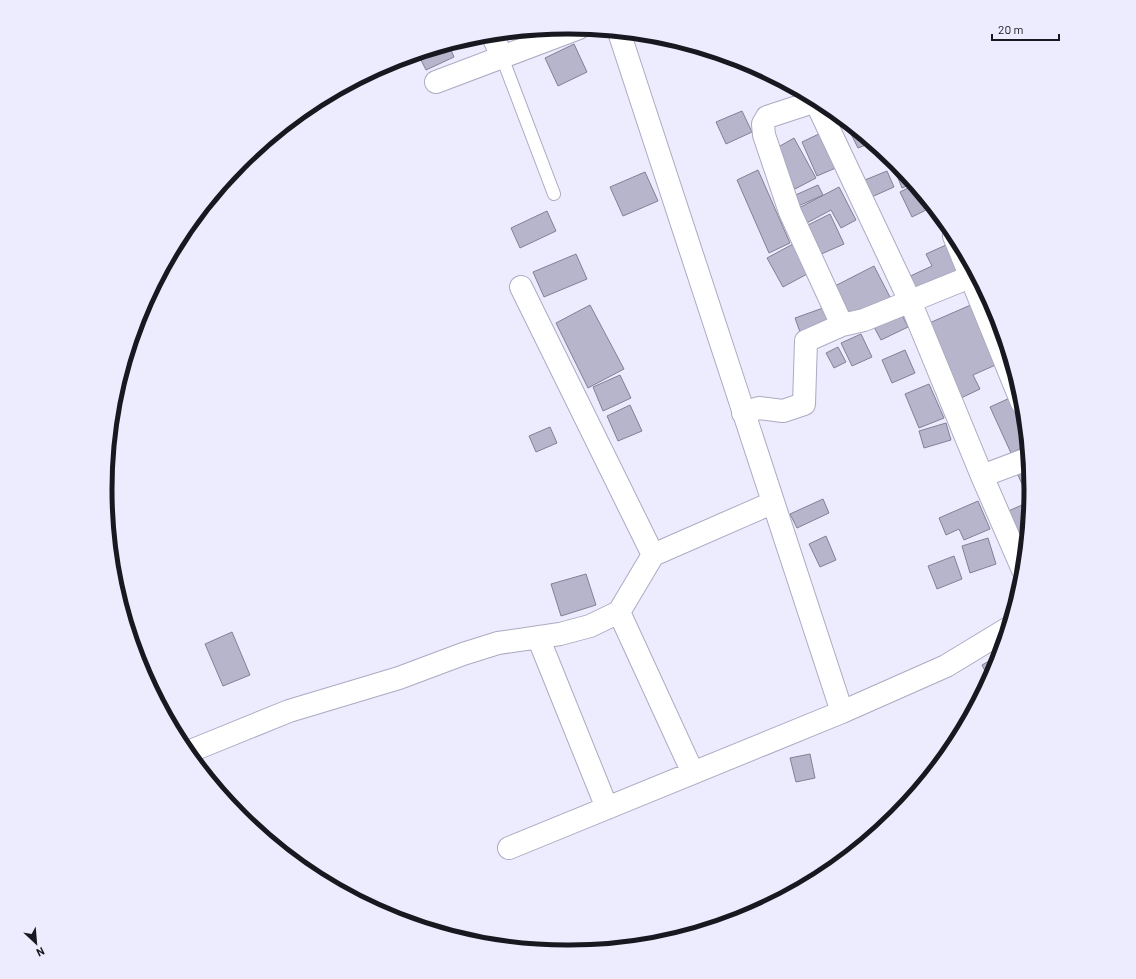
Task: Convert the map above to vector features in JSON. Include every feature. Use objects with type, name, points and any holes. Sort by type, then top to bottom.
[{"type":"street","points":[[436,82],[563,34]]},
{"type":"street","points":[[621,37],[772,503],[842,712]]},
{"type":"street","points":[[495,40],[502,57]]},
{"type":"street","points":[[809,103],[767,117],[763,124],[764,135],[790,212],[842,325]]},
{"type":"street","points":[[821,111],[910,301],[1018,561]]},
{"type":"street","points":[[743,413],[759,408],[783,411],[804,404],[806,341],[842,325],[864,320],[970,276]]},
{"type":"street","points":[[521,286],[653,555]]},
{"type":"street","points":[[984,304],[999,342]]},
{"type":"street","points":[[982,476],[1023,461]]},
{"type":"street","points":[[194,750],[288,711],[399,678],[462,654],[498,643],[560,634],[590,626],[619,612],[629,598],[653,555],[772,503]]},
{"type":"street","points":[[619,612],[693,773]]},
{"type":"street","points":[[509,848],[842,712],[946,666],[1000,634]]},
{"type":"street","points":[[538,637],[607,808]]},
{"type":"lane","points":[[502,57],[554,194]]},
{"type":"building","points":[[574,44],[587,72],[558,86],[545,58]]},
{"type":"building","points":[[451,50],[454,57],[426,70],[420,59]]},
{"type":"building","points":[[742,111],[752,132],[726,144],[716,122]]},
{"type":"building","points":[[823,132],[838,167],[817,176],[802,142]]},
{"type":"building","points":[[850,132],[866,145],[858,148]]},
{"type":"building","points":[[794,138],[816,178],[795,189],[773,150]]},
{"type":"building","points":[[758,170],[790,243],[769,253],[737,180]]},
{"type":"building","points":[[887,171],[894,187],[867,199],[860,182]]},
{"type":"building","points":[[645,172],[658,201],[623,216],[610,187]]},
{"type":"building","points":[[896,174],[907,186],[902,188]]},
{"type":"building","points":[[818,185],[823,195],[796,207],[791,197]]},
{"type":"building","points":[[839,187],[856,220],[841,228],[831,210],[803,225],[795,210]]},
{"type":"building","points":[[909,188],[927,210],[912,217],[900,192]]},
{"type":"building","points":[[547,211],[556,231],[520,248],[511,228]]},
{"type":"building","points":[[830,214],[844,244],[819,255],[806,226]]},
{"type":"building","points":[[793,244],[809,273],[783,287],[767,258]]},
{"type":"building","points":[[946,245],[958,272],[913,293],[906,278],[932,266],[926,254]]},
{"type":"building","points":[[576,254],[587,279],[544,297],[533,272]]},
{"type":"building","points":[[874,266],[890,297],[849,318],[833,287]]},
{"type":"building","points":[[973,304],[1000,363],[973,375],[980,389],[961,398],[927,324]]},
{"type":"building","points":[[590,305],[624,369],[588,388],[556,323]]},
{"type":"building","points":[[823,308],[829,322],[800,332],[795,318]]},
{"type":"building","points":[[901,313],[908,327],[881,340],[874,327]]},
{"type":"building","points":[[861,334],[872,357],[852,366],[841,343]]},
{"type":"building","points":[[838,347],[846,362],[834,368],[826,353]]},
{"type":"building","points":[[905,350],[915,373],[892,383],[882,360]]},
{"type":"building","points":[[620,375],[631,398],[603,411],[593,387]]},
{"type":"building","points":[[929,384],[944,418],[919,428],[905,394]]},
{"type":"building","points":[[1012,397],[1016,405],[1022,448],[1011,453],[990,407]]},
{"type":"building","points":[[630,405],[642,431],[618,441],[607,416]]},
{"type":"building","points":[[946,423],[951,440],[924,448],[919,431]]},
{"type":"building","points":[[550,427],[557,443],[536,452],[529,436]]},
{"type":"building","points":[[1023,467],[1024,486],[1023,486],[1016,471]]},
{"type":"building","points":[[823,499],[829,513],[797,528],[790,514]]},
{"type":"building","points":[[978,501],[990,529],[964,540],[959,529],[946,535],[939,518]]},
{"type":"building","points":[[1024,504],[1022,532],[1016,535],[1006,512]]},
{"type":"building","points":[[826,536],[836,560],[820,567],[809,544]]},
{"type":"building","points":[[988,538],[996,564],[970,573],[962,546]]},
{"type":"building","points":[[954,556],[962,579],[937,589],[928,566]]},
{"type":"building","points":[[586,574],[596,605],[561,616],[551,584]]},
{"type":"building","points":[[232,632],[250,675],[223,686],[205,644]]},
{"type":"building","points":[[990,660],[985,672],[982,665]]},
{"type":"building","points":[[810,754],[815,778],[796,782],[790,758]]}]
